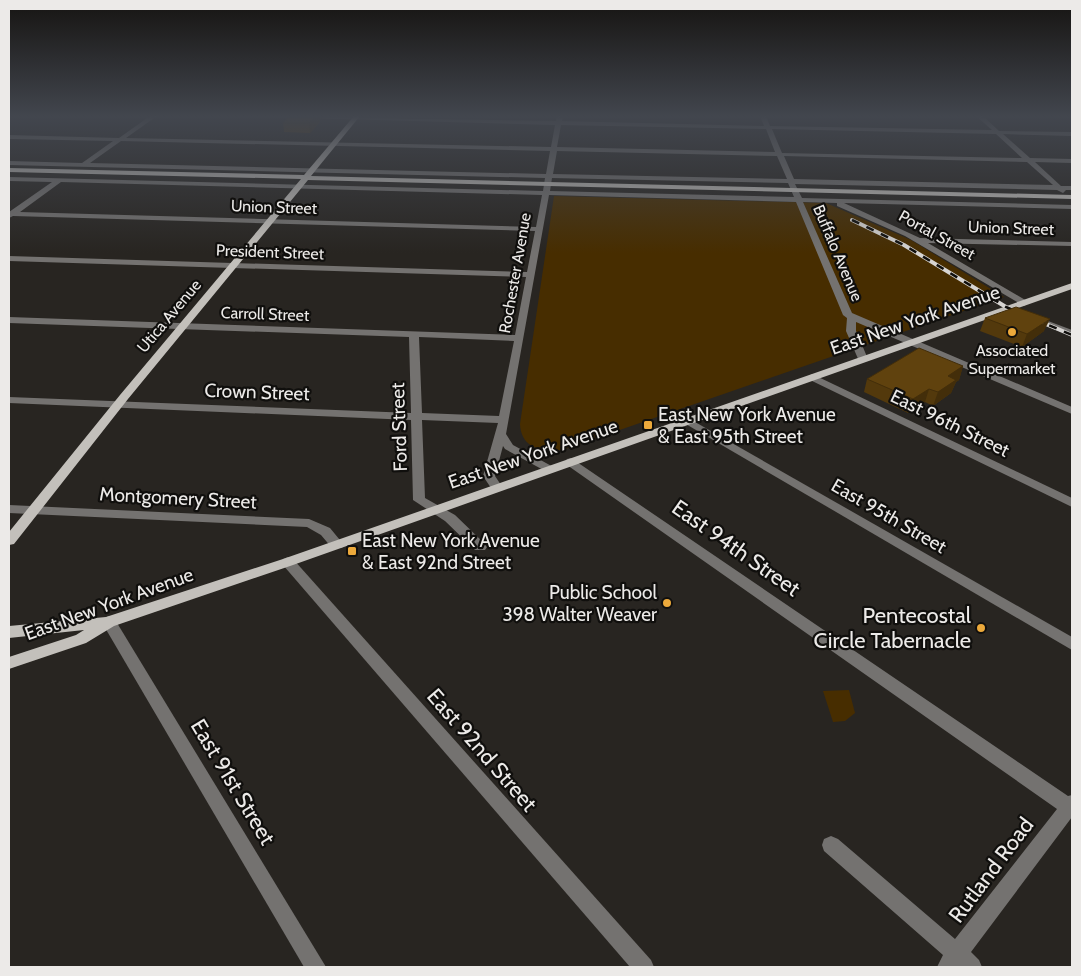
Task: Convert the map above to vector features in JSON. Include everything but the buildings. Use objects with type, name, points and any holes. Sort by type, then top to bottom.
[{"type":"main road","name":"Utica Avenue","points":[[9,541],[118,404],[319,162]]},
{"type":"main road","points":[[9,170],[306,178],[547,189]]},
{"type":"main road","points":[[797,195],[1072,197]]},
{"type":"main road","name":"East New York Avenue","points":[[9,663],[81,639],[109,622],[288,562],[1072,286]]},
{"type":"main road","points":[[9,632],[109,622]]},
{"type":"street","points":[[9,215],[88,162]]},
{"type":"street","name":"Rochester Avenue","points":[[497,488],[489,476],[504,420],[552,162]]},
{"type":"street","name":"Buffalo Avenue","points":[[784,162],[846,311],[852,317],[1072,410]]},
{"type":"street","points":[[1031,162],[1072,197]]},
{"type":"street","points":[[9,163],[1072,188]]},
{"type":"street","points":[[9,179],[298,187],[547,189],[797,195],[830,201],[1072,207]]},
{"type":"street","name":"Portal Street","points":[[830,201],[879,220],[919,240],[1024,303]]},
{"type":"street","name":"Union Street","points":[[9,215],[539,229]]},
{"type":"street","name":"Union Street","points":[[919,240],[1072,244]]},
{"type":"street","name":"President Street","points":[[9,259],[530,275]]},
{"type":"street","points":[[1006,309],[1072,333]]},
{"type":"street","name":"Buffalo Avenue","points":[[852,317],[851,331],[863,359]]},
{"type":"street","name":"Carroll Street","points":[[9,320],[520,338]]},
{"type":"street","name":"Ford Street","points":[[414,334],[418,500],[435,510]]},
{"type":"street","name":"East 96th Street","points":[[812,377],[1072,503]]},
{"type":"street","name":"Crown Street","points":[[9,400],[504,420]]},
{"type":"street","name":"East 95th Street","points":[[688,421],[1072,644]]},
{"type":"street","points":[[501,435],[509,447],[551,469]]},
{"type":"street","name":"East 94th Street","points":[[571,462],[1071,806]]},
{"type":"street","name":"Montgomery Street","points":[[9,509],[309,523],[322,528],[331,535],[337,544]]},
{"type":"street","points":[[435,510],[450,518],[480,546]]},
{"type":"street","name":"East 92nd Street","points":[[288,562],[644,967]]},
{"type":"street","name":"East 91st Street","points":[[109,622],[316,967]]},
{"type":"street","name":"Rutland Road","points":[[959,963],[1071,806]]},
{"type":"street","points":[[831,845],[959,963]]},
{"type":"shaded area","points":[[554,196],[826,203],[911,240],[1004,297],[562,450],[540,449],[528,443],[524,438],[520,424]]},
{"type":"shaded area","points":[[849,690],[855,713],[845,721],[833,722],[823,691]]},
{"type":"railway","points":[[852,220],[904,245],[1006,307],[1072,335]]},
{"type":"place","name":"Associated Supermarket","points":[[1012,332]]},
{"type":"place","name":"East New York Avenue & East 95th Street","points":[[648,425]]},
{"type":"place","name":"East New York Avenue & East 92nd Street","points":[[352,551]]},
{"type":"place","name":"Public School 398 Walter Weaver","points":[[667,603]]},
{"type":"place","name":"Pentecostal Circle Tabernacle","points":[[981,628]]}]
